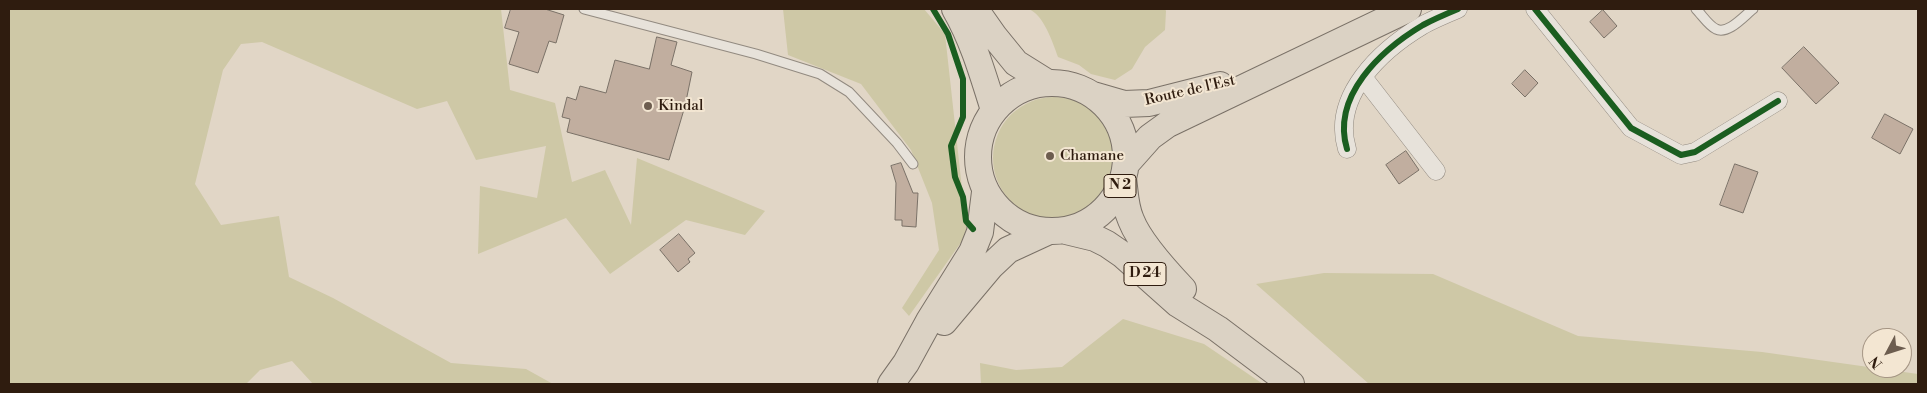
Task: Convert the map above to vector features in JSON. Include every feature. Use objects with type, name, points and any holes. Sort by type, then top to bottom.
[{"type":"main road","points":[[955,9],[963,23],[979,64],[994,110]]},
{"type":"main road","points":[[975,9],[1016,62],[1048,83]]},
{"type":"main road","name":"Route de l'Est","points":[[1125,171],[1150,137],[1168,124],[1288,66],[1414,14]]},
{"type":"main road","name":"Route de l'Est","points":[[1091,94],[1124,104],[1150,103],[1192,94],[1288,66]]},
{"type":"main road","name":"N 2","points":[[906,362],[937,330],[991,266],[1008,250],[1056,231],[1085,224],[1102,213],[1115,197],[1125,171],[1125,144],[1118,124],[1107,107],[1091,94],[1070,85],[1048,83],[1028,86],[1009,96],[994,110],[983,128],[977,149],[978,171],[986,192],[1001,212],[1022,226],[1056,231]]},
{"type":"main road","name":"D 24","points":[[1125,171],[1126,204],[1131,222],[1158,262],[1218,329]]},
{"type":"main road","name":"N 2","points":[[891,384],[972,252],[980,232],[986,192]]},
{"type":"main road","name":"D 24","points":[[1056,231],[1095,238],[1123,255],[1178,304],[1218,329],[1291,384]]},
{"type":"street","points":[[1347,149],[1343,136],[1343,120],[1352,95],[1363,77],[1414,14],[1458,9]]},
{"type":"street","points":[[1535,9],[1631,128],[1681,155],[1695,152],[1778,101]]},
{"type":"street","points":[[1363,77],[1436,171]]},
{"type":"lane","points":[[584,9],[756,54],[820,74],[849,92],[897,143],[913,164]]},
{"type":"lane","points":[[1696,9],[1714,29],[1722,31],[1729,28],[1753,9]]},
{"type":"shaded area","points":[[9,9],[501,9],[510,90],[555,103],[572,182],[605,170],[631,225],[637,158],[765,211],[745,235],[686,220],[610,274],[566,218],[478,254],[480,186],[537,198],[546,146],[476,160],[447,101],[417,109],[262,42],[241,44],[223,70],[195,184],[221,225],[279,216],[289,277],[333,298],[451,363],[526,369],[553,384],[313,384],[292,361],[260,370],[246,384],[9,384]]},
{"type":"shaded area","points":[[783,9],[924,9],[945,34],[967,234],[909,316],[902,308],[939,250],[932,203],[911,150],[861,84],[788,55]]},
{"type":"shaded area","points":[[1028,9],[1165,9],[1165,30],[1145,47],[1132,69],[1115,80],[1091,74],[1079,65],[1058,57],[1043,22]]},
{"type":"shaded area","points":[[1054,97],[1077,101],[1097,115],[1111,135],[1115,158],[1111,181],[1097,201],[1077,215],[1054,219],[1031,215],[1011,201],[997,181],[993,158],[997,135],[1011,115],[1031,101]]},
{"type":"shaded area","points":[[1324,273],[1433,274],[1578,336],[1762,352],[1862,366],[1862,378],[1912,378],[1912,373],[1918,374],[1918,384],[1369,384],[1256,284]]},
{"type":"shaded area","points":[[1123,319],[1204,344],[1263,384],[981,384],[980,363],[1016,370],[1062,367]]},
{"type":"building","points":[[511,9],[545,9],[564,15],[556,43],[549,41],[538,73],[509,64],[519,32],[505,28]]},
{"type":"building","points":[[1603,10],[1617,26],[1604,38],[1590,22]]},
{"type":"building","points":[[657,37],[677,42],[671,65],[692,72],[685,106],[669,160],[567,132],[570,119],[562,117],[567,97],[576,100],[580,86],[606,93],[615,60],[649,69]]},
{"type":"building","points":[[1804,47],[1839,83],[1816,104],[1782,68]]},
{"type":"building","points":[[1525,70],[1538,83],[1525,97],[1512,84]]},
{"type":"building","points":[[1885,114],[1913,129],[1900,154],[1872,138]]},
{"type":"building","points":[[1406,151],[1419,170],[1399,184],[1386,165]]},
{"type":"building","points":[[901,163],[913,193],[918,193],[916,227],[902,226],[902,220],[895,220],[896,183],[891,166]]},
{"type":"building","points":[[1735,164],[1758,172],[1743,213],[1720,205]]},
{"type":"building","points":[[679,234],[695,253],[688,259],[690,262],[678,272],[660,250]]},
{"type":"cycle path","points":[[933,9],[948,34],[963,79],[963,117],[951,146],[955,177],[963,197],[966,221],[973,229]]},
{"type":"cycle path","points":[[1347,149],[1344,129],[1346,111],[1353,93],[1363,76],[1391,47],[1407,35],[1427,23],[1458,9]]},
{"type":"cycle path","points":[[1535,9],[1631,128],[1681,155],[1695,152],[1778,101]]},
{"type":"place","name":"Kindal","points":[[648,106]]},
{"type":"place","name":"Chamane","points":[[1050,156]]}]
